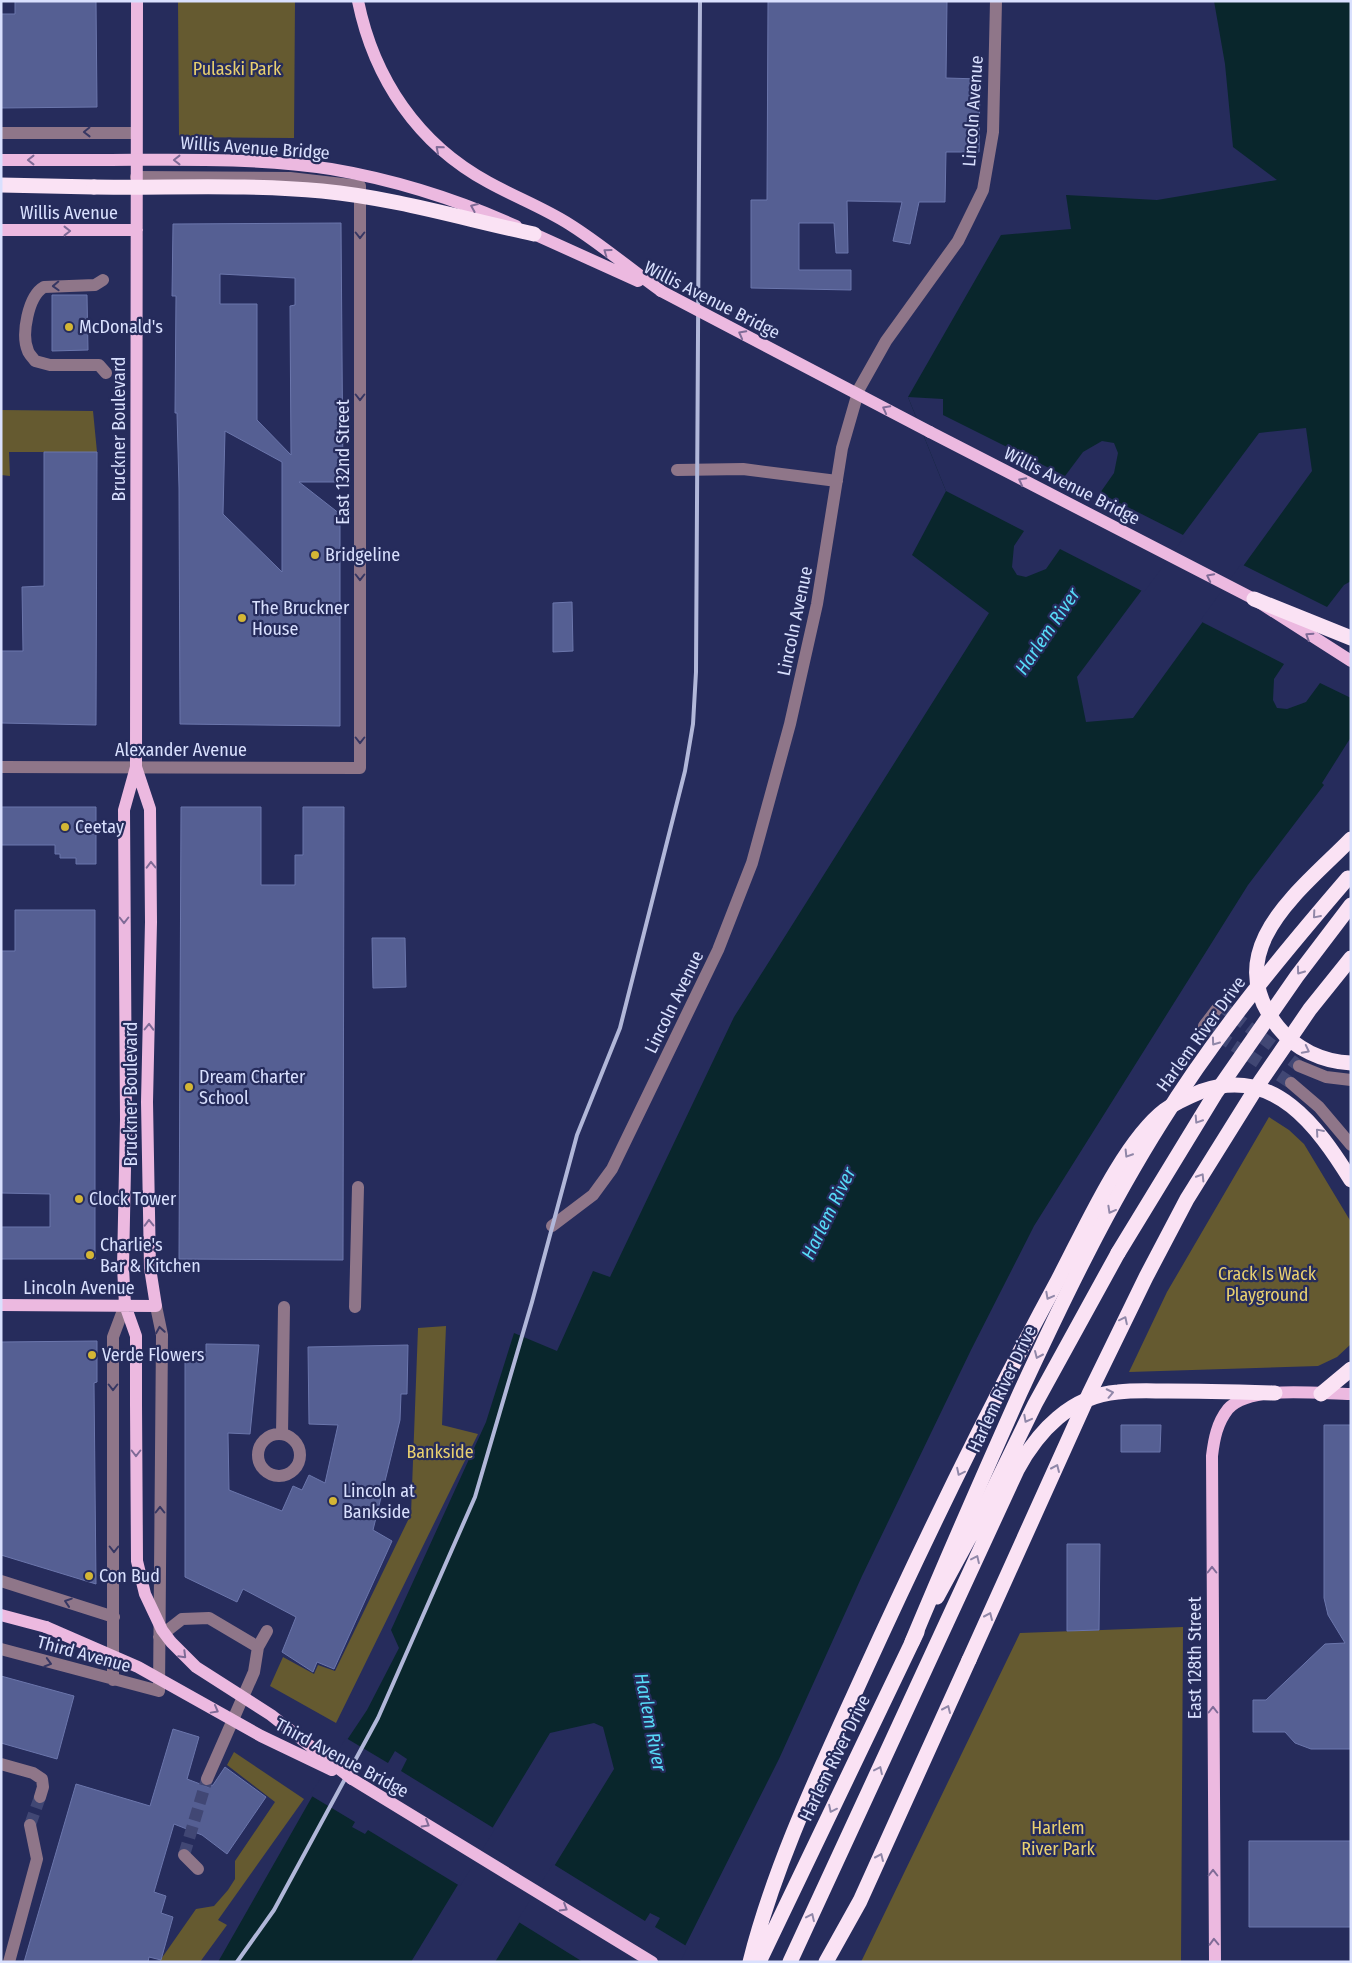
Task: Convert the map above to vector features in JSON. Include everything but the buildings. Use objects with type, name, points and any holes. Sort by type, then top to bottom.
[{"type":"highway","points":[[1,185],[272,188],[324,191],[390,200],[534,234]]},
{"type":"highway","points":[[1254,600],[1351,638]]},
{"type":"highway","points":[[1351,839],[1285,906],[1270,925],[1261,945],[1256,978],[1268,1012],[1277,1027],[1290,1040],[1320,1057],[1351,1062]]},
{"type":"highway","name":"Harlem River Drive","points":[[759,1962],[912,1642],[962,1521],[1048,1332],[1085,1257],[1130,1174],[1212,1045],[1267,974],[1349,877]]},
{"type":"highway","points":[[912,1642],[975,1527],[1018,1437],[1077,1325],[1142,1211],[1220,1087],[1297,976],[1351,905]]},
{"type":"highway","points":[[836,1962],[860,1901],[1093,1386],[1146,1277],[1187,1199],[1269,1067],[1310,1009],[1351,958]]},
{"type":"highway","points":[[750,1962],[763,1911],[822,1766],[882,1635],[1028,1335],[1100,1202],[1137,1140],[1166,1109],[1183,1100],[1216,1087],[1248,1085],[1270,1092],[1303,1116],[1326,1141],[1351,1180]]},
{"type":"highway","points":[[1321,1394],[1351,1370]]},
{"type":"highway","points":[[790,1962],[1017,1470],[1037,1437],[1070,1408],[1092,1398],[1117,1392],[1204,1390],[1275,1393]]},
{"type":"highway","points":[[826,1962],[860,1901]]},
{"type":"main road","name":"Bruckner Boulevard","points":[[125,1305],[124,810],[136,768],[137,1]]},
{"type":"main road","points":[[358,1],[370,48],[392,92],[420,131],[439,150],[462,168],[568,223],[661,291]]},
{"type":"main road","name":"Willis Avenue Bridge","points":[[1,160],[244,161],[331,169],[403,184],[468,204],[661,291],[1254,600],[1351,661]]},
{"type":"main road","name":"Willis Avenue","points":[[1,230],[136,230]]},
{"type":"main road","name":"Bruckner Boulevard","points":[[136,768],[150,809],[151,922],[147,1102],[150,1268],[156,1306]]},
{"type":"main road","name":"Lincoln Avenue","points":[[1,1305],[156,1306]]},
{"type":"main road","points":[[125,1305],[136,1336],[137,1561],[145,1594],[162,1630],[196,1667],[271,1715],[352,1779]]},
{"type":"main road","name":"East 128th Street","points":[[1215,1962],[1212,1456],[1216,1432],[1229,1408],[1245,1398],[1275,1393],[1351,1394]]},
{"type":"main road","name":"Third Avenue Bridge","points":[[1,1614],[46,1628],[138,1667],[262,1736],[352,1779],[652,1962]]},
{"type":"street","name":"Lincoln Avenue","points":[[552,1226],[593,1195],[612,1169],[732,917],[761,836],[790,724],[817,604],[845,430],[866,375],[886,342],[958,241],[983,190],[992,139],[996,1]]},
{"type":"street","points":[[1,133],[136,133]]},
{"type":"street","name":"East 132nd Street","points":[[136,177],[290,178],[360,186],[360,768]]},
{"type":"street","points":[[103,280],[95,285],[44,287],[38,290],[30,305],[27,319],[27,350],[35,361],[50,365],[99,365],[106,373]]},
{"type":"street","points":[[677,470],[744,469],[837,481]]},
{"type":"street","name":"Alexander Avenue","points":[[1,767],[360,768]]},
{"type":"street","points":[[1204,1026],[1220,1005]]},
{"type":"street","points":[[1298,1066],[1320,1075],[1351,1080]]},
{"type":"street","points":[[1291,1083],[1319,1107],[1351,1145]]},
{"type":"street","points":[[356,1307],[358,1187]]},
{"type":"street","name":"Bruckner Boulevard","points":[[113,1680],[113,1337],[125,1305]]},
{"type":"street","name":"Bruckner Boulevard","points":[[156,1306],[162,1335],[159,1691]]},
{"type":"street","points":[[282,1434],[284,1307]]},
{"type":"street","points":[[1,1581],[114,1617]]},
{"type":"street","points":[[160,1637],[182,1619],[209,1618],[258,1647]]},
{"type":"street","points":[[207,1779],[254,1672],[258,1647],[267,1631]]},
{"type":"street","name":"Third Avenue","points":[[1,1649],[159,1691]]},
{"type":"street","points":[[1,1764],[33,1773],[42,1779],[43,1787],[40,1797]]},
{"type":"street","points":[[9,1962],[37,1859],[30,1825]]},
{"type":"street","points":[[184,1855],[198,1869]]},
{"type":"green space","name":"Pulaski Park","points":[[178,1],[295,1],[294,138],[179,137]]},
{"type":"green space","points":[[1,410],[93,411],[97,452],[9,452],[10,476],[1,475]]},
{"type":"green space","name":"Crack Is Wack Playground","points":[[1269,1117],[1289,1130],[1304,1144],[1351,1222],[1351,1344],[1337,1357],[1318,1366],[1129,1372],[1167,1292]]},
{"type":"green space","name":"Bankside","points":[[446,1326],[442,1425],[478,1434],[336,1723],[270,1686],[283,1657],[314,1674],[318,1665],[335,1671],[411,1514],[418,1328]]},
{"type":"green space","name":"Harlem River Park","points":[[1183,1627],[1181,1962],[861,1962],[1020,1633]]},
{"type":"green space","points":[[234,1752],[304,1799],[218,1920],[227,1925],[200,1962],[159,1962],[196,1909],[214,1906],[228,1890],[235,1879],[235,1861],[275,1802],[227,1765]]},
{"type":"water","name":"Harlem River","points":[[1214,1],[1351,1],[1351,737],[1322,783],[1324,785],[1248,885],[1034,1226],[971,1350],[862,1576],[779,1759],[677,1962],[495,1962],[614,1769],[603,1727],[594,1723],[550,1733],[411,1962],[218,1962],[329,1767],[367,1710],[399,1648],[391,1630],[486,1422],[514,1333],[557,1351],[593,1271],[610,1277],[734,1017],[989,613],[912,555],[946,491],[908,397],[1001,235],[1071,229],[1066,195],[1157,200],[1277,180],[1233,147],[1225,64]],"holes":[[[1306,428],[1312,471],[1133,718],[1086,722],[1077,677],[1259,433]]]},
{"type":"pier","points":[[908,397],[943,399],[943,415],[1065,476],[1083,452],[1102,441],[1114,443],[1118,453],[1114,473],[1100,493],[1185,536],[1144,592],[1060,549],[1046,569],[1026,577],[1017,575],[1012,567],[1014,546],[1024,531],[946,491]]},
{"type":"pier","points":[[1241,564],[1327,607],[1344,585],[1351,581],[1351,698],[1320,683],[1306,702],[1287,709],[1277,708],[1273,700],[1274,679],[1284,664],[1200,621]]},
{"type":"pier","points":[[346,1738],[388,1763],[395,1751],[407,1759],[401,1771],[495,1829],[460,1886],[368,1830],[365,1834],[352,1827],[355,1822],[310,1795]]},
{"type":"pier","points":[[553,1864],[645,1921],[650,1913],[660,1918],[655,1927],[688,1947],[680,1962],[583,1962],[517,1921]]},
{"type":"tunnel","points":[[1220,1005],[1299,1066]]},
{"type":"tunnel","points":[[1204,1026],[1291,1083]]},
{"type":"tunnel","points":[[184,1855],[207,1779]]},
{"type":"tunnel","points":[[30,1825],[40,1797]]},
{"type":"railway","points":[[237,1962],[274,1910],[378,1718],[475,1497],[532,1302],[577,1135],[620,1028],[685,771],[693,724],[696,672],[700,1]]},
{"type":"place","name":"McDonald's","points":[[69,327]]},
{"type":"place","name":"Bridgeline","points":[[315,555]]},
{"type":"place","name":"The Bruckner House","points":[[242,618]]},
{"type":"place","name":"Ceetay","points":[[65,827]]},
{"type":"place","name":"Dream Charter School","points":[[189,1087]]},
{"type":"place","name":"Clock Tower","points":[[79,1199]]},
{"type":"place","name":"Charlie's Bar & Kitchen","points":[[90,1255]]},
{"type":"place","name":"Verde Flowers","points":[[92,1355]]},
{"type":"place","name":"Lincoln at Bankside","points":[[333,1501]]},
{"type":"place","name":"Con Bud","points":[[89,1576]]}]
